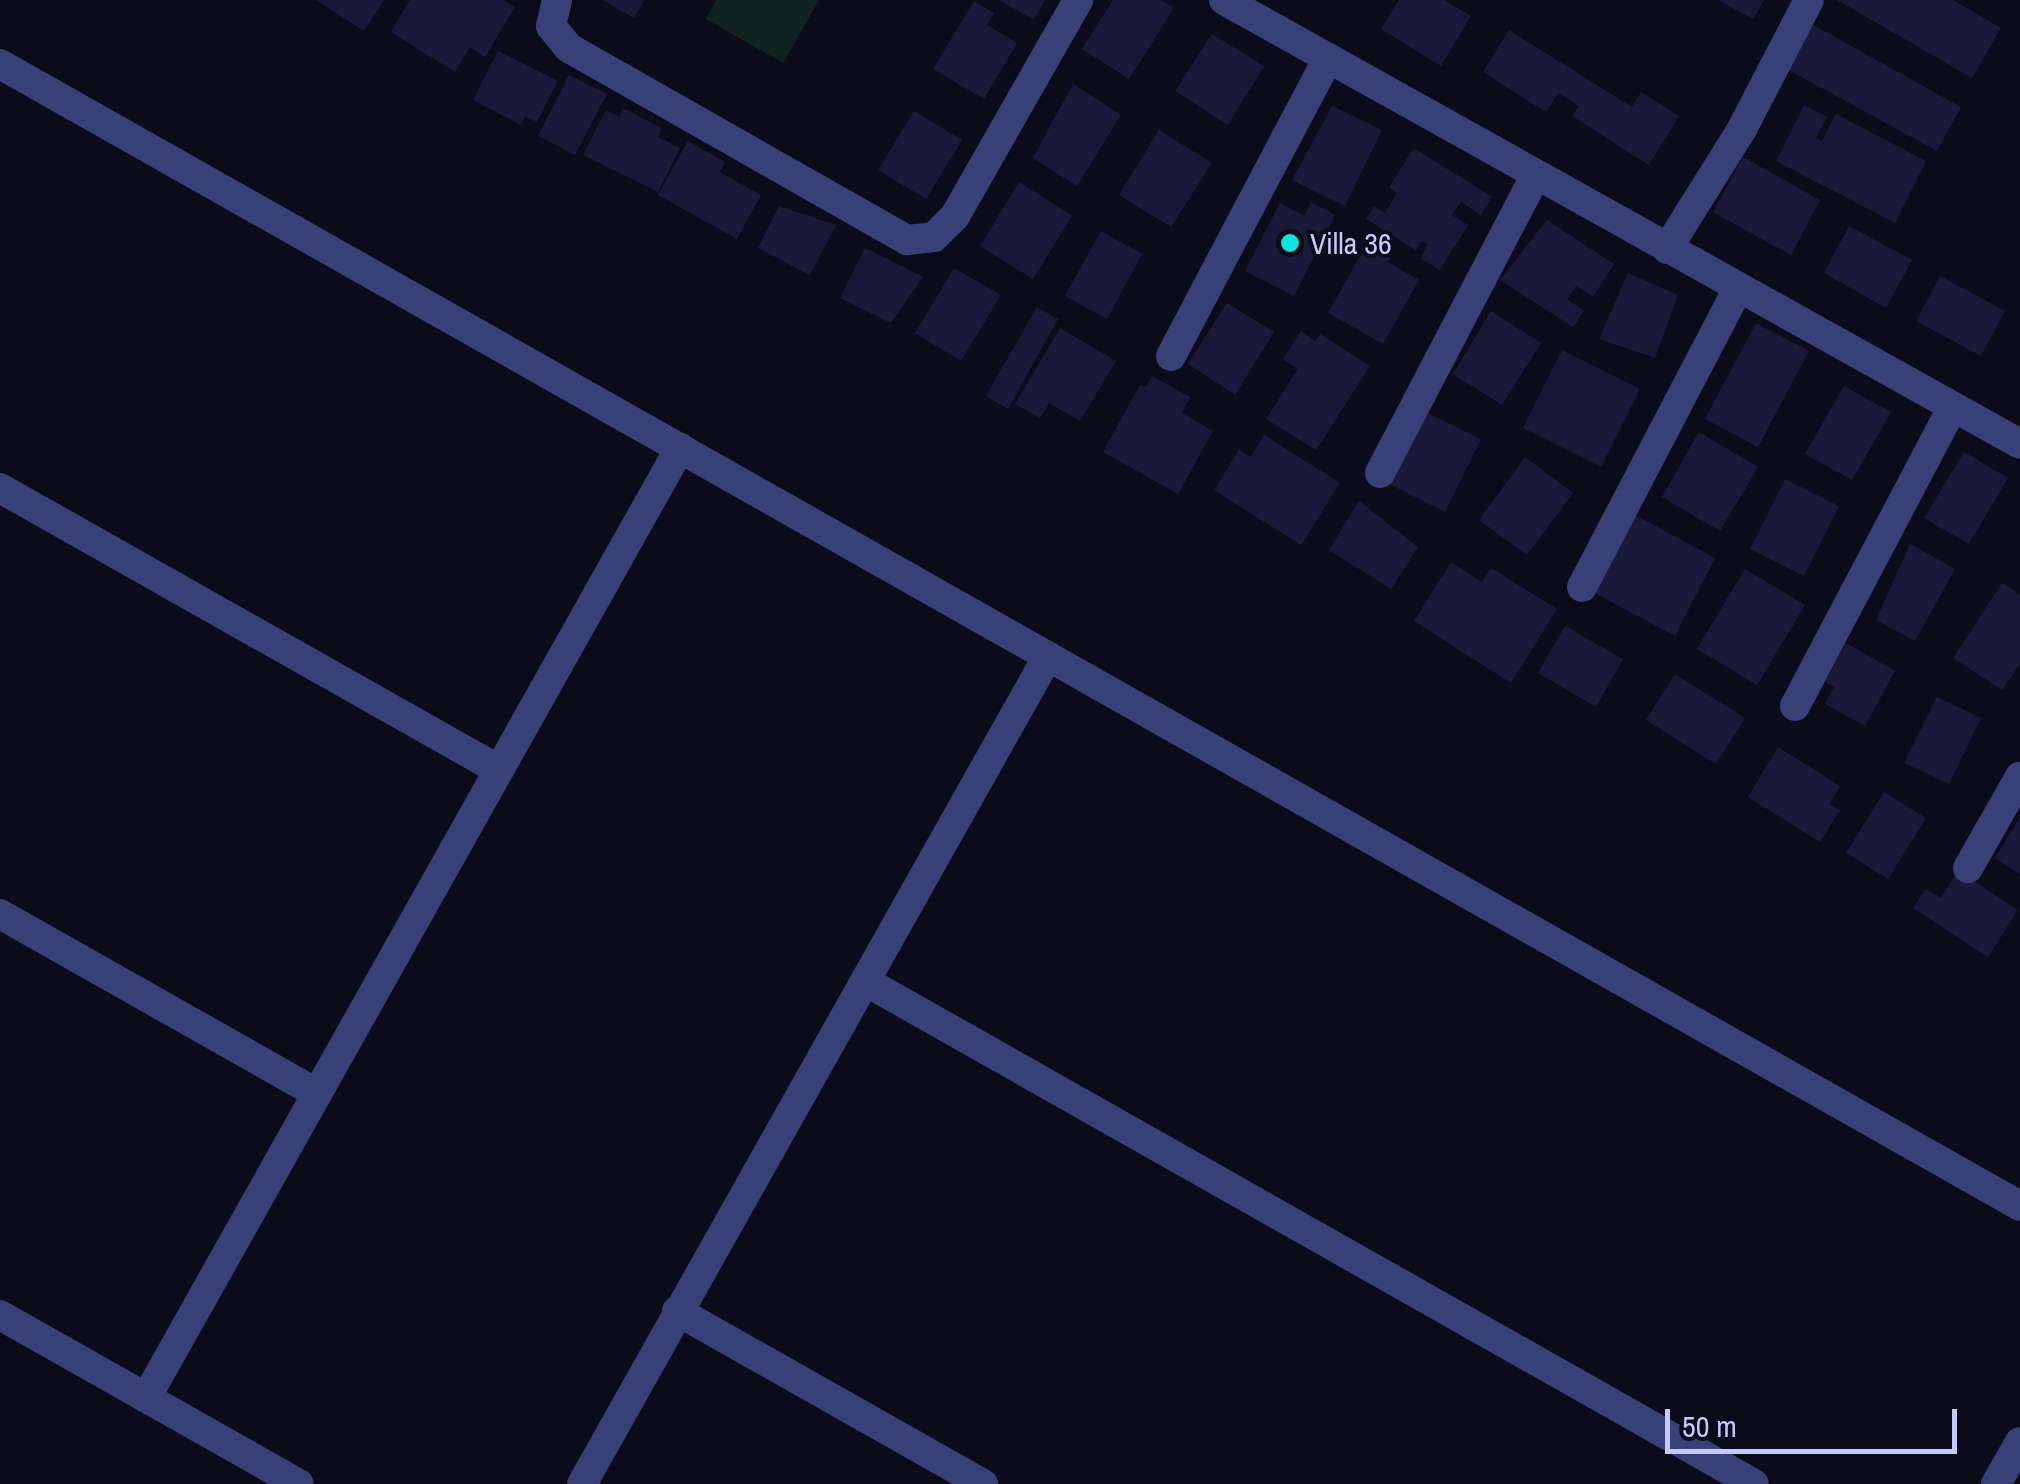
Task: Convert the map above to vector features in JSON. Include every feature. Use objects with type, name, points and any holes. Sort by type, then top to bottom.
[{"type":"street","points":[[557,0],[550,26],[569,48],[907,240],[934,237],[955,216],[1078,0]]},
{"type":"street","points":[[1224,0],[2020,444]]},
{"type":"street","points":[[1667,248],[1742,129],[1809,0]]},
{"type":"street","points":[[1172,356],[1328,58]]},
{"type":"street","points":[[0,64],[2020,1206]]},
{"type":"street","points":[[1380,473],[1536,175]]},
{"type":"street","points":[[1582,586],[1738,288]]},
{"type":"street","points":[[1796,706],[1952,408]]},
{"type":"street","points":[[146,1398],[680,448]]},
{"type":"street","points":[[0,488],[498,770]]},
{"type":"street","points":[[582,1484],[1048,656]]},
{"type":"street","points":[[1968,868],[2020,777]]},
{"type":"street","points":[[0,914],[317,1093]]},
{"type":"street","points":[[865,981],[1754,1484]]},
{"type":"street","points":[[678,1311],[983,1484]]},
{"type":"street","points":[[0,1315],[299,1484]]},
{"type":"street","points":[[1996,1484],[2020,1442]]},
{"type":"green space","points":[[716,0],[819,0],[783,63],[706,19]]},
{"type":"building","points":[[316,0],[384,0],[364,31]]},
{"type":"building","points":[[410,0],[503,0],[515,7],[485,57],[470,47],[455,72],[391,32]]},
{"type":"building","points":[[602,0],[644,0],[634,18]]},
{"type":"building","points":[[999,0],[1045,0],[1034,20]]},
{"type":"building","points":[[1113,0],[1161,0],[1174,8],[1129,79],[1082,49]]},
{"type":"building","points":[[1399,0],[1444,0],[1471,16],[1441,66],[1381,29]]},
{"type":"building","points":[[1718,0],[1764,0],[1753,19]]},
{"type":"building","points":[[1837,0],[1953,0],[2001,28],[1972,78]]},
{"type":"building","points":[[974,1],[994,13],[987,25],[1017,43],[984,99],[933,69]]},
{"type":"building","points":[[1810,23],[1961,107],[1937,151],[1785,68]]},
{"type":"building","points":[[1509,30],[1632,107],[1641,92],[1679,116],[1649,165],[1572,116],[1579,106],[1558,93],[1546,112],[1483,72]]},
{"type":"building","points":[[1212,34],[1264,66],[1228,125],[1175,91]]},
{"type":"building","points":[[498,51],[558,81],[537,122],[525,116],[521,125],[473,100]]},
{"type":"building","points":[[569,75],[607,94],[575,155],[538,136]]},
{"type":"building","points":[[1073,84],[1121,115],[1077,186],[1033,158]]},
{"type":"building","points":[[1804,105],[1827,117],[1816,138],[1822,141],[1836,114],[1926,161],[1895,223],[1776,161]]},
{"type":"building","points":[[1332,106],[1382,130],[1345,206],[1292,180]]},
{"type":"building","points":[[623,108],[662,128],[658,137],[680,148],[658,192],[583,155],[606,110],[619,117]]},
{"type":"building","points":[[914,111],[962,140],[926,199],[878,170]]},
{"type":"building","points":[[1159,130],[1212,163],[1171,227],[1119,195]]},
{"type":"building","points":[[688,141],[725,162],[720,172],[761,195],[737,239],[658,195]]},
{"type":"building","points":[[1414,148],[1492,197],[1481,215],[1461,202],[1452,215],[1468,225],[1440,270],[1420,258],[1428,245],[1422,241],[1416,250],[1366,219],[1374,206],[1385,213],[1397,193],[1389,187]]},
{"type":"building","points":[[1743,157],[1820,200],[1791,255],[1713,212]]},
{"type":"building","points":[[1019,182],[1072,216],[1033,279],[980,246]]},
{"type":"building","name":"Villa 36","points":[[1311,202],[1335,215],[1294,296],[1245,271],[1280,203],[1304,216]]},
{"type":"building","points":[[779,206],[836,225],[810,275],[758,248]]},
{"type":"building","points":[[1547,220],[1614,264],[1593,297],[1576,286],[1567,299],[1584,311],[1573,327],[1500,280]]},
{"type":"building","points":[[1849,226],[1912,260],[1886,308],[1824,273]]},
{"type":"building","points":[[1101,231],[1142,254],[1107,319],[1065,296]]},
{"type":"building","points":[[1371,236],[1395,249],[1388,262],[1419,280],[1383,344],[1328,313]]},
{"type":"building","points":[[865,248],[923,277],[891,323],[840,298]]},
{"type":"building","points":[[954,268],[1001,295],[961,361],[915,333]]},
{"type":"building","points":[[1628,273],[1678,295],[1655,358],[1599,339]]},
{"type":"building","points":[[1940,276],[2005,311],[1981,356],[1916,321]]},
{"type":"building","points":[[1227,303],[1274,332],[1235,395],[1188,364]]},
{"type":"building","points":[[1037,307],[1058,319],[1008,409],[986,396]]},
{"type":"building","points":[[1491,311],[1541,343],[1502,405],[1453,374]]},
{"type":"building","points":[[1756,323],[1809,351],[1758,447],[1705,419]]},
{"type":"building","points":[[1060,328],[1116,361],[1080,421],[1049,403],[1040,418],[1015,404]]},
{"type":"building","points":[[1301,331],[1315,341],[1320,334],[1370,366],[1316,450],[1266,419],[1298,369],[1283,359]]},
{"type":"building","points":[[1562,350],[1640,389],[1601,467],[1523,428]]},
{"type":"building","points":[[1152,376],[1190,397],[1182,413],[1213,431],[1178,494],[1103,452],[1140,385],[1146,388]]},
{"type":"building","points":[[1844,386],[1891,412],[1852,480],[1805,454]]},
{"type":"building","points":[[1425,412],[1481,439],[1445,512],[1389,484]]},
{"type":"building","points":[[1699,432],[1758,467],[1720,531],[1662,497]]},
{"type":"building","points":[[1264,435],[1340,483],[1301,545],[1214,490],[1239,450],[1251,457]]},
{"type":"building","points":[[1964,452],[2008,478],[1969,544],[1924,518]]},
{"type":"building","points":[[1525,457],[1573,493],[1527,555],[1479,520]]},
{"type":"building","points":[[1785,479],[1839,506],[1804,576],[1750,549]]},
{"type":"building","points":[[1359,501],[1418,547],[1391,589],[1329,550]]},
{"type":"building","points":[[1635,515],[1715,558],[1675,636],[1595,593]]},
{"type":"building","points":[[1910,544],[1955,569],[1915,641],[1876,620]]},
{"type":"building","points":[[1451,562],[1482,582],[1491,568],[1557,609],[1511,683],[1414,621]]},
{"type":"building","points":[[1745,569],[1805,605],[1757,685],[1697,649]]},
{"type":"building","points":[[2002,583],[2020,595],[2020,664],[2002,690],[1953,658]]},
{"type":"building","points":[[1565,626],[1623,659],[1596,707],[1538,673]]},
{"type":"building","points":[[1846,643],[1895,671],[1865,726],[1825,704],[1834,687],[1825,682]]},
{"type":"building","points":[[1675,674],[1745,718],[1716,764],[1646,720]]},
{"type":"building","points":[[1937,697],[1981,718],[1949,784],[1904,763]]},
{"type":"building","points":[[1778,747],[1840,786],[1829,804],[1840,810],[1820,842],[1748,797]]},
{"type":"building","points":[[1884,792],[1926,818],[1888,879],[1846,853]]},
{"type":"building","points":[[2020,817],[2020,874],[1995,858]]},
{"type":"building","points":[[1958,871],[2018,910],[1988,957],[1913,908],[1926,889],[1941,898]]},
{"type":"place","name":"Villa 36","points":[[1290,243]]}]
